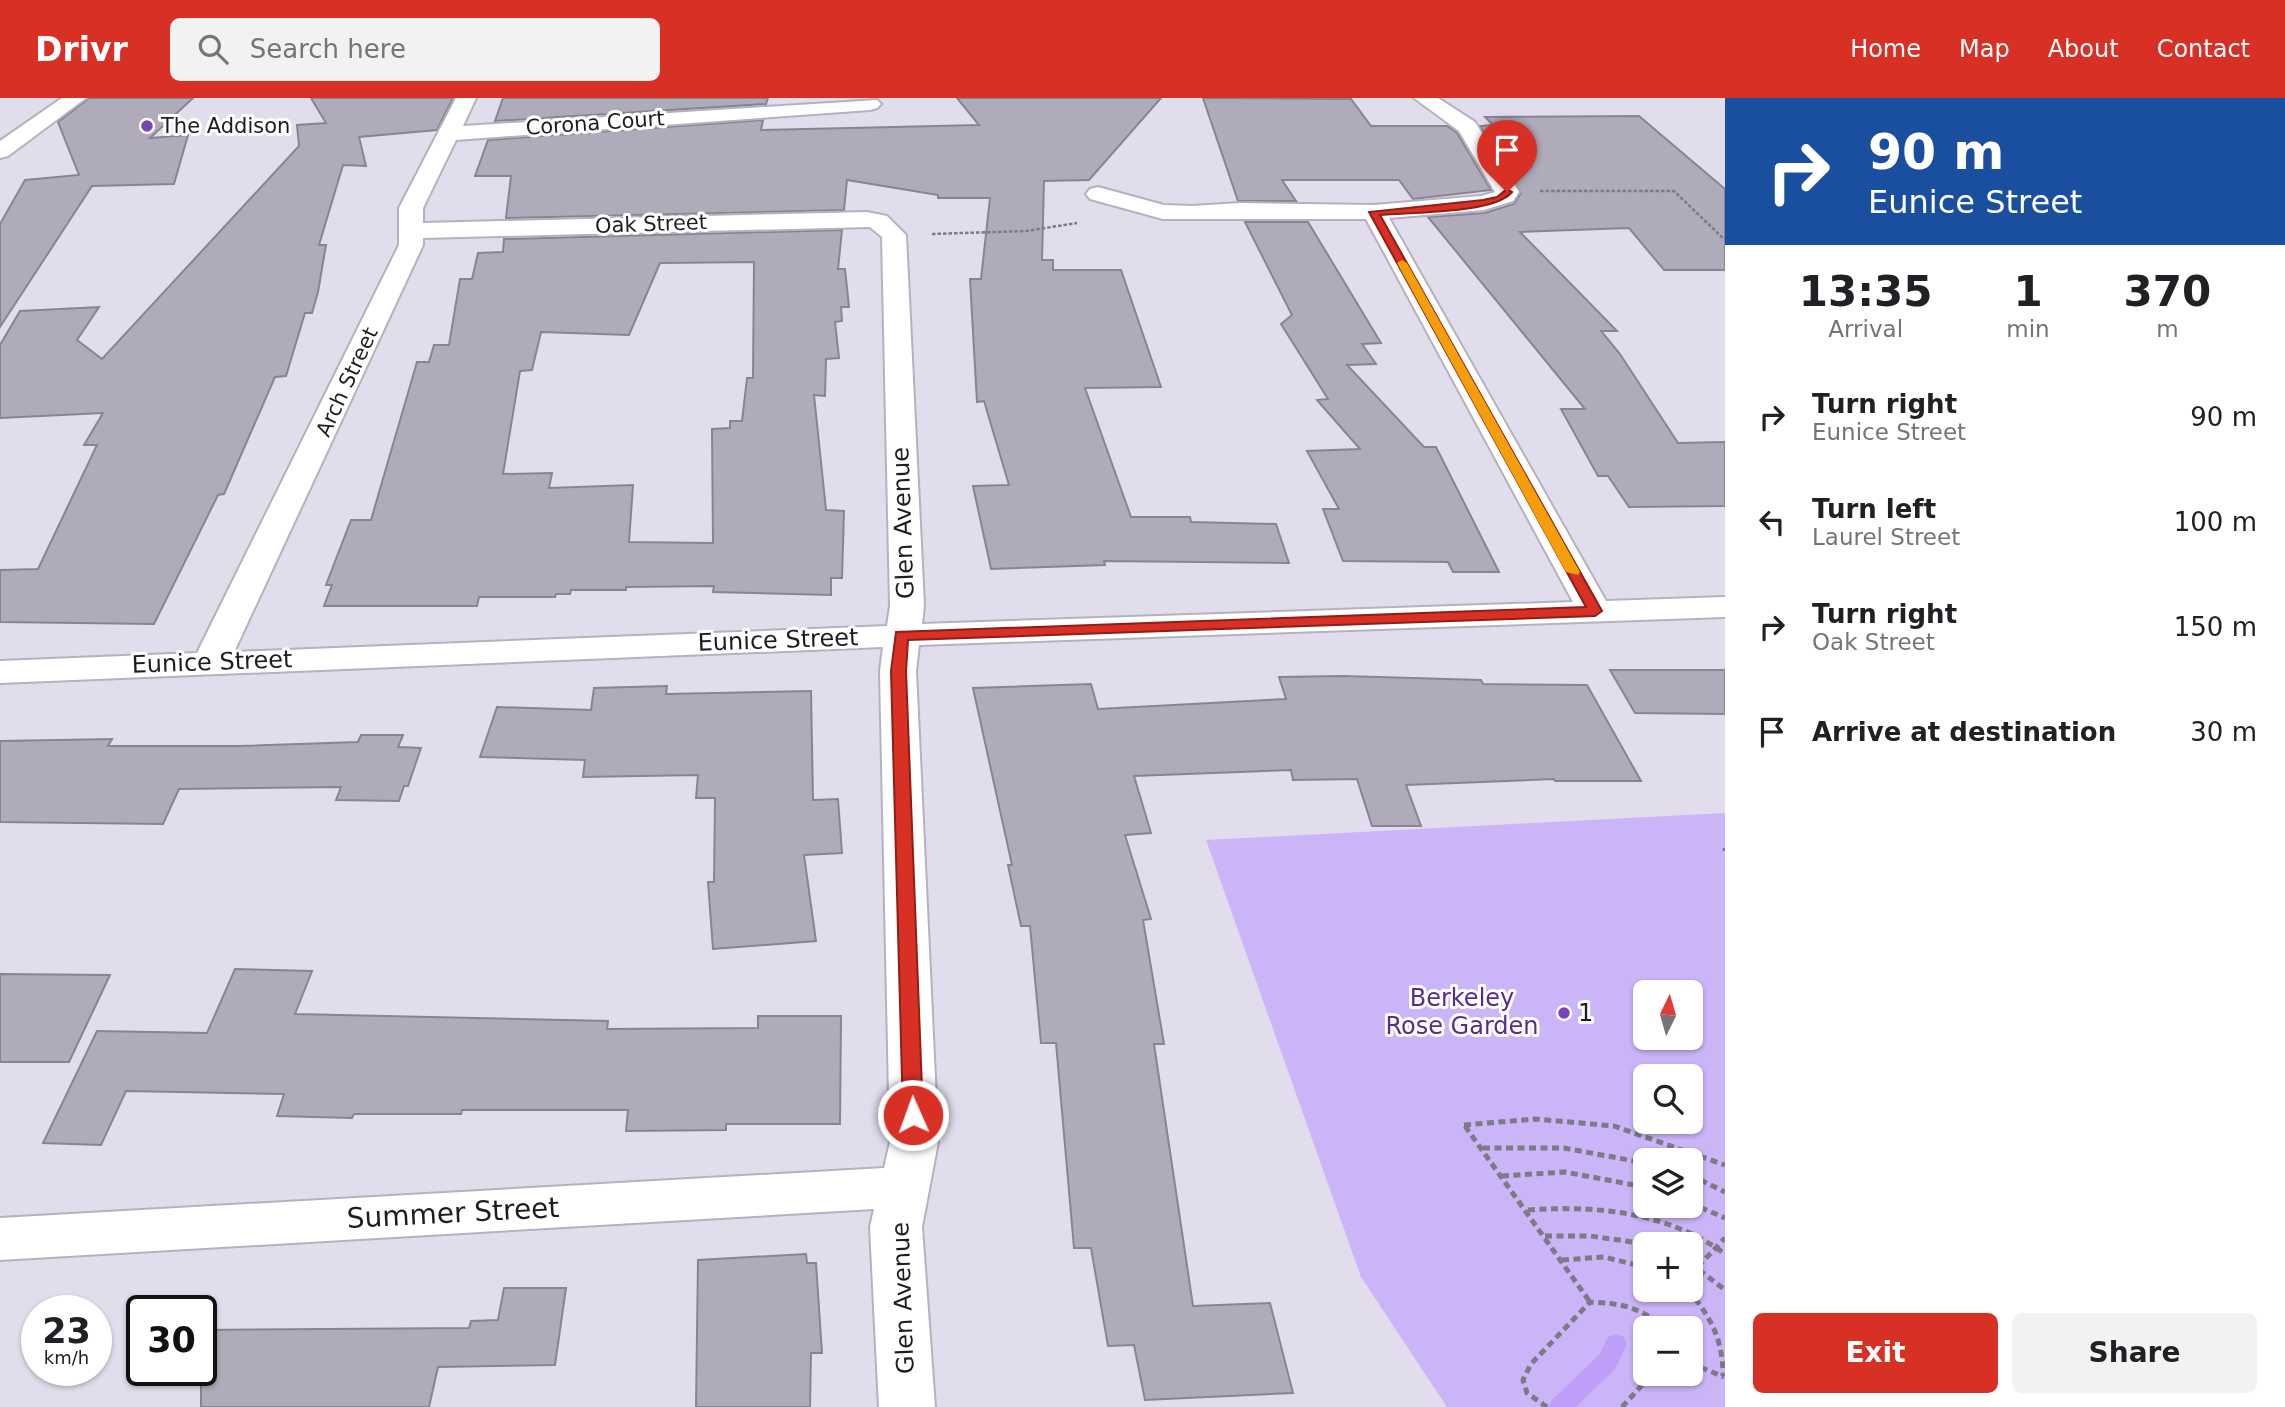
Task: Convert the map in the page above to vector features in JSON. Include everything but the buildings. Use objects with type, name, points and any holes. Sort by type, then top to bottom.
[{"type":"street","name":"Arch Street","points":[[211,662],[406,257],[411,245],[411,208],[466,98]]},
{"type":"street","points":[[1098,194],[1163,212],[1374,212],[1483,203],[1501,199],[1507,192],[1467,127],[1424,98]]},
{"type":"street","points":[[0,151],[69,99]]},
{"type":"street","name":"Corona Court","points":[[447,134],[870,104]]},
{"type":"street","points":[[1374,212],[1595,611]]},
{"type":"street","name":"Oak Street","points":[[412,231],[867,219],[891,231]]},
{"type":"street","name":"Glen Avenue","points":[[891,231],[907,606],[898,671],[914,1142],[896,1227],[907,1407]]},
{"type":"street","name":"Eunice Street","points":[[0,671],[1725,607]]},
{"type":"street","name":"Summer Street","points":[[0,1238],[905,1187]]},
{"type":"path","points":[[1507,192],[1647,189],[1674,191],[1725,240]]},
{"type":"path","points":[[891,231],[1026,231],[1065,223]]},
{"type":"path","points":[[1590,1302],[1464,1125],[1535,1119],[1614,1126],[1704,1155],[1725,1165]]},
{"type":"path","points":[[1482,1147],[1542,1145],[1633,1159]]},
{"type":"path","points":[[1501,1177],[1565,1172],[1633,1183]]},
{"type":"path","points":[[1703,1181],[1725,1192]]},
{"type":"path","points":[[1527,1210],[1586,1206],[1647,1218],[1716,1246],[1725,1255]]},
{"type":"path","points":[[1703,1209],[1725,1218]]},
{"type":"path","points":[[1544,1237],[1579,1235],[1633,1242]]},
{"type":"path","points":[[1703,1260],[1725,1238]]},
{"type":"path","points":[[1562,1260],[1604,1257],[1633,1264]]},
{"type":"path","points":[[1703,1270],[1725,1290]]},
{"type":"path","points":[[1547,1407],[1527,1393],[1523,1380],[1531,1364],[1590,1302],[1623,1303],[1653,1316]]},
{"type":"path","points":[[1699,1302],[1710,1315],[1722,1341],[1724,1377],[1703,1368]]},
{"type":"path","points":[[1622,1407],[1641,1386]]},
{"type":"green space","name":"Berkeley Rose Garden","points":[[1725,813],[1725,1407],[1447,1407],[1361,1277],[1206,840]]},
{"type":"waterway","points":[[1560,1407],[1607,1362],[1616,1344]]},
{"type":"slow traffic","points":[[1402,263],[1573,572]]},
{"type":"place","name":"The Addison","points":[[147,126]]},
{"type":"place","name":"1","points":[[1564,1013]]},
{"type":"route","points":[[913,1115],[898,671],[901,636],[1595,611],[1374,212],[1483,203],[1501,199],[1507,192]]}]
